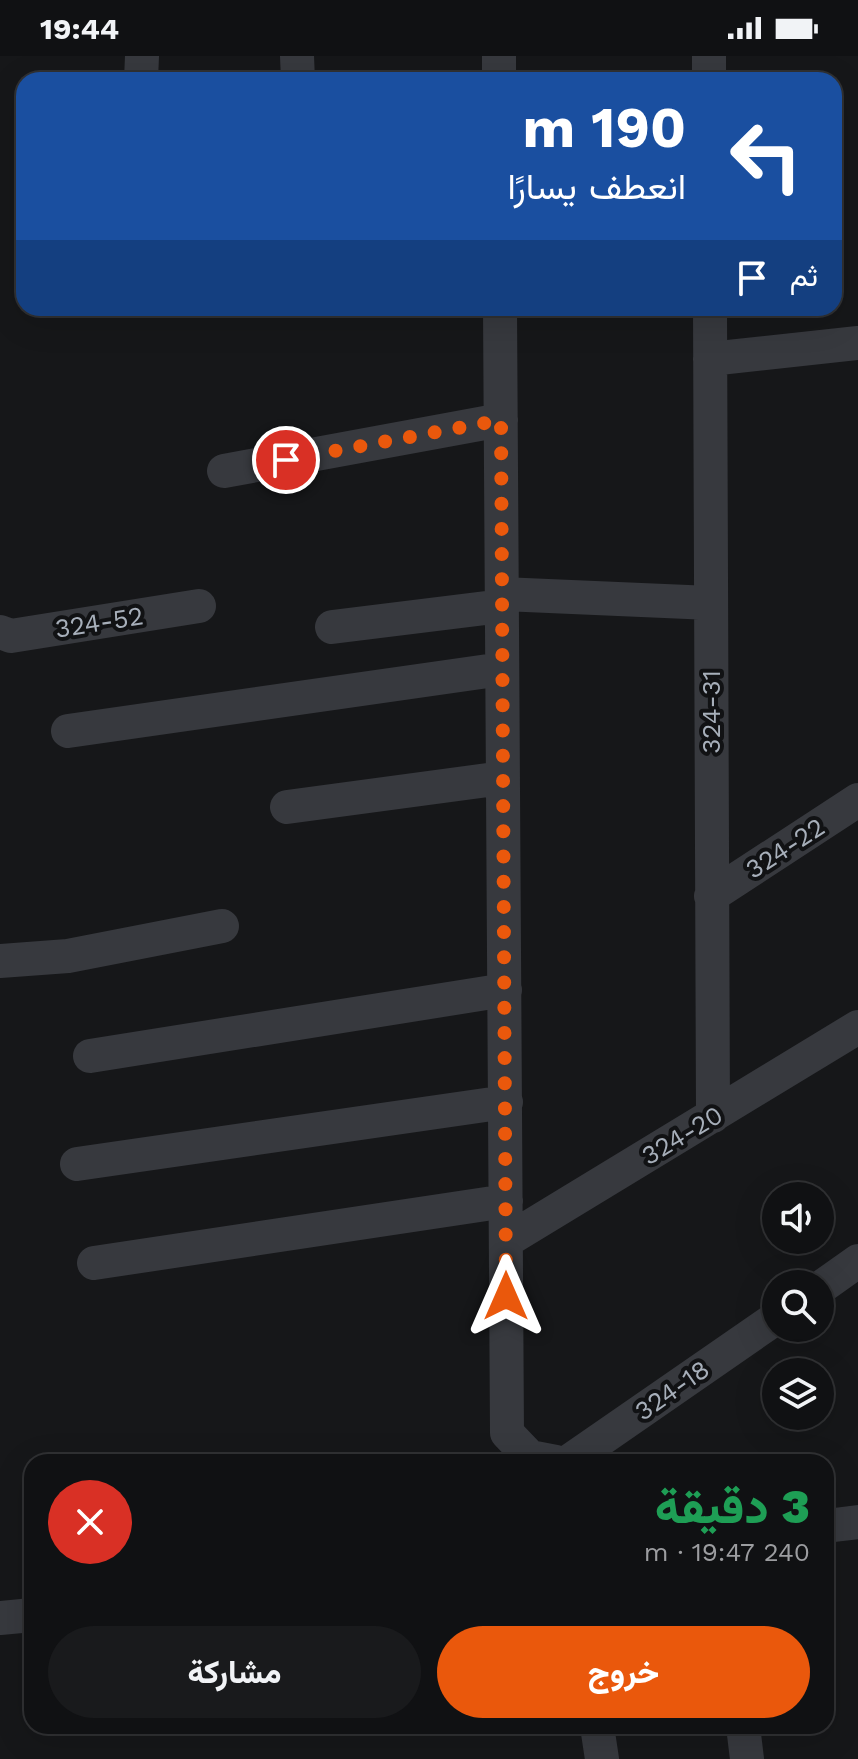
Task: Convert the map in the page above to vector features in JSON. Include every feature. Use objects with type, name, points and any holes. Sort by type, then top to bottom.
[{"type":"street","points":[[500,316],[507,1433],[527,1454]]},
{"type":"street","name":"324-31","points":[[710,316],[713,1116]]},
{"type":"street","points":[[710,359],[858,343]]},
{"type":"street","points":[[224,471],[501,420]]},
{"type":"street","points":[[332,627],[502,600],[711,603]]},
{"type":"street","name":"324-52","points":[[0,632],[11,636],[199,606]]},
{"type":"street","points":[[68,731],[502,669]]},
{"type":"street","points":[[287,807],[503,778]]},
{"type":"street","name":"324-22","points":[[711,896],[858,800]]},
{"type":"street","points":[[0,961],[68,956],[222,926]]},
{"type":"street","points":[[90,1056],[505,990]]},
{"type":"street","name":"324-20","points":[[506,1241],[858,1027]]},
{"type":"street","points":[[77,1164],[506,1102]]},
{"type":"street","points":[[94,1263],[506,1201]]},
{"type":"street","points":[[834,1278],[858,1261]]},
{"type":"street","name":"324-18","points":[[580,1454],[762,1328]]},
{"type":"street","points":[[834,1525],[858,1522]]},
{"type":"street","points":[[0,1618],[24,1616]]},
{"type":"street","points":[[598,1734],[602,1759]]},
{"type":"street","points":[[744,1734],[747,1759]]},
{"type":"route","points":[[286,460],[501,420],[506,1296]]}]
